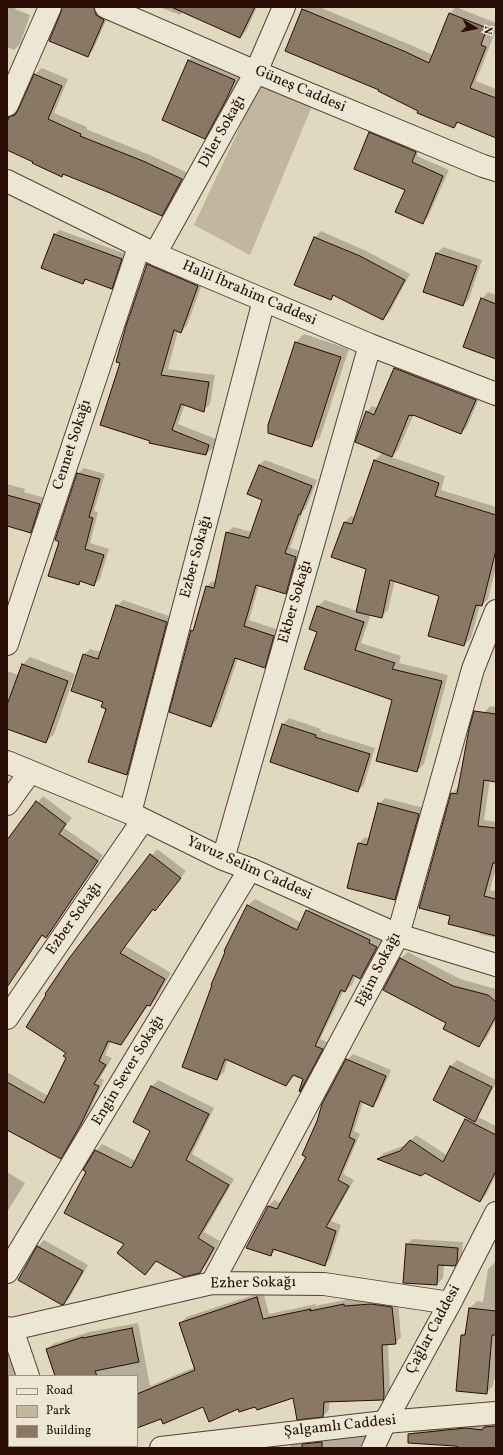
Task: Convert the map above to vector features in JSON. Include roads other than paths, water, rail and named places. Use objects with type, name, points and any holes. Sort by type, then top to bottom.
[{"type":"street","points":[[7,105],[50,7]]},
{"type":"street","name":"Güneş Caddesi","points":[[106,7],[256,72],[483,166],[496,170]]},
{"type":"street","name":"Diler Sokağı","points":[[147,250],[256,72],[284,7]]},
{"type":"street","name":"Halil İbrahim Caddesi","points":[[9,188],[147,250],[370,345],[496,394]]},
{"type":"street","name":"Cennet Sokağı","points":[[7,644],[147,250]]},
{"type":"street","name":"Ezber Sokağı","points":[[7,1018],[137,817],[264,300]]},
{"type":"street","name":"Ekber Sokağı","points":[[222,859],[370,345]]},
{"type":"street","name":"Eğim Sokağı","points":[[212,1283],[398,935],[473,669],[496,611]]},
{"type":"street","name":"Yavuz Selim Caddesi","points":[[7,762],[137,817],[222,859],[250,869],[398,935],[496,965]]},
{"type":"street","points":[[7,804],[30,772]]},
{"type":"street","name":"Engin Sever Sokağı","points":[[7,1272],[250,869]]},
{"type":"street","name":"Çağlar Caddesi","points":[[373,1448],[384,1422],[450,1303],[496,1213]]},
{"type":"street","name":"Ezher Sokağı","points":[[10,1329],[212,1283],[324,1284],[450,1303]]},
{"type":"street","points":[[10,1329],[28,1375]]},
{"type":"street","name":"Şalgamlı Caddesi","points":[[161,1448],[384,1422],[496,1413]]}]
